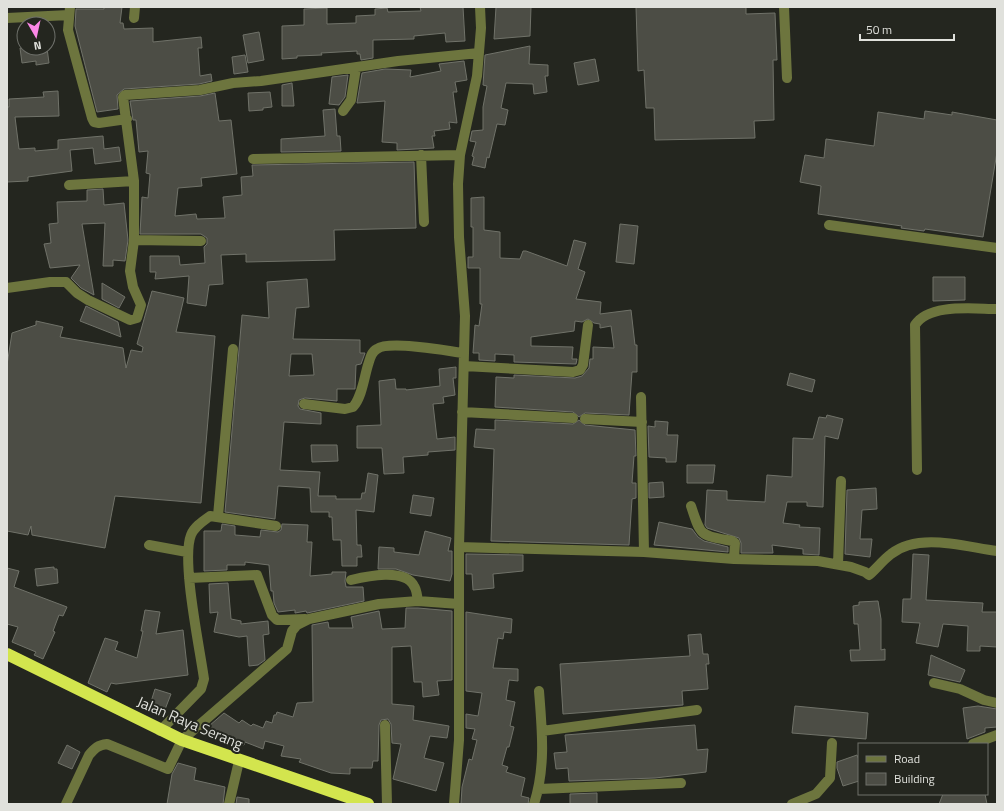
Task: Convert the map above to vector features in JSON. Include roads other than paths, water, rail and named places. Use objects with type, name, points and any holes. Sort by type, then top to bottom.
[{"type":"highway","name":"Jalan Raya Serang","points":[[7,654],[160,731],[352,801],[368,804]]},
{"type":"street","points":[[134,18],[135,7]]},
{"type":"street","points":[[454,804],[459,740],[459,547],[465,316],[459,237],[460,156],[471,108],[479,53],[480,7]]},
{"type":"street","points":[[784,7],[787,78]]},
{"type":"street","points":[[7,18],[69,11],[68,30],[94,122],[127,119]]},
{"type":"street","points":[[7,288],[50,282],[66,282],[77,293],[88,300],[130,320],[137,318],[141,305],[133,287],[130,271],[134,240],[134,181],[123,97],[128,94],[200,90],[233,82],[261,81],[398,61],[479,53]]},
{"type":"street","points":[[343,111],[351,100],[356,68]]},
{"type":"street","points":[[253,159],[421,155],[460,156]]},
{"type":"street","points":[[421,155],[424,222]]},
{"type":"street","points":[[69,185],[134,181]]},
{"type":"street","points":[[829,225],[997,248]]},
{"type":"street","points":[[134,240],[201,241]]},
{"type":"street","points":[[917,470],[915,325],[919,318],[937,311],[997,309]]},
{"type":"street","points":[[464,366],[573,372],[580,370],[588,325]]},
{"type":"street","points":[[304,404],[345,409],[353,407],[358,399],[372,354],[377,348],[388,345],[464,353]]},
{"type":"street","points":[[218,516],[232,349]]},
{"type":"street","points":[[641,397],[644,552]]},
{"type":"street","points":[[462,412],[573,418]]},
{"type":"street","points":[[585,419],[642,422]]},
{"type":"street","points":[[838,564],[841,481]]},
{"type":"street","points":[[690,506],[699,531],[705,536],[732,541],[735,544],[734,559]]},
{"type":"street","points":[[160,731],[201,689],[204,679],[189,578],[187,552],[191,534],[200,523],[210,516],[276,526]]},
{"type":"street","points":[[459,547],[644,552],[734,559],[838,564],[865,572],[868,576],[890,554],[901,548],[930,542],[997,551]]},
{"type":"street","points":[[149,545],[187,552]]},
{"type":"street","points":[[189,578],[256,574],[259,577],[272,615],[277,620],[309,619],[379,604],[418,601],[459,604]]},
{"type":"street","points":[[351,580],[373,575],[404,578],[415,586],[418,601]]},
{"type":"street","points":[[66,804],[90,755],[95,748],[107,744],[168,769],[182,740],[287,649],[292,631],[297,624],[309,619]]},
{"type":"street","points":[[934,683],[960,689],[984,700],[997,703]]},
{"type":"street","points":[[534,804],[539,790],[543,752],[539,692]]},
{"type":"street","points":[[542,732],[697,710]]},
{"type":"street","points":[[385,725],[387,804]]},
{"type":"street","points":[[976,743],[997,735]]},
{"type":"street","points":[[792,804],[816,794],[830,778],[832,743]]},
{"type":"street","points":[[229,804],[239,761]]},
{"type":"street","points":[[539,790],[681,783]]}]
